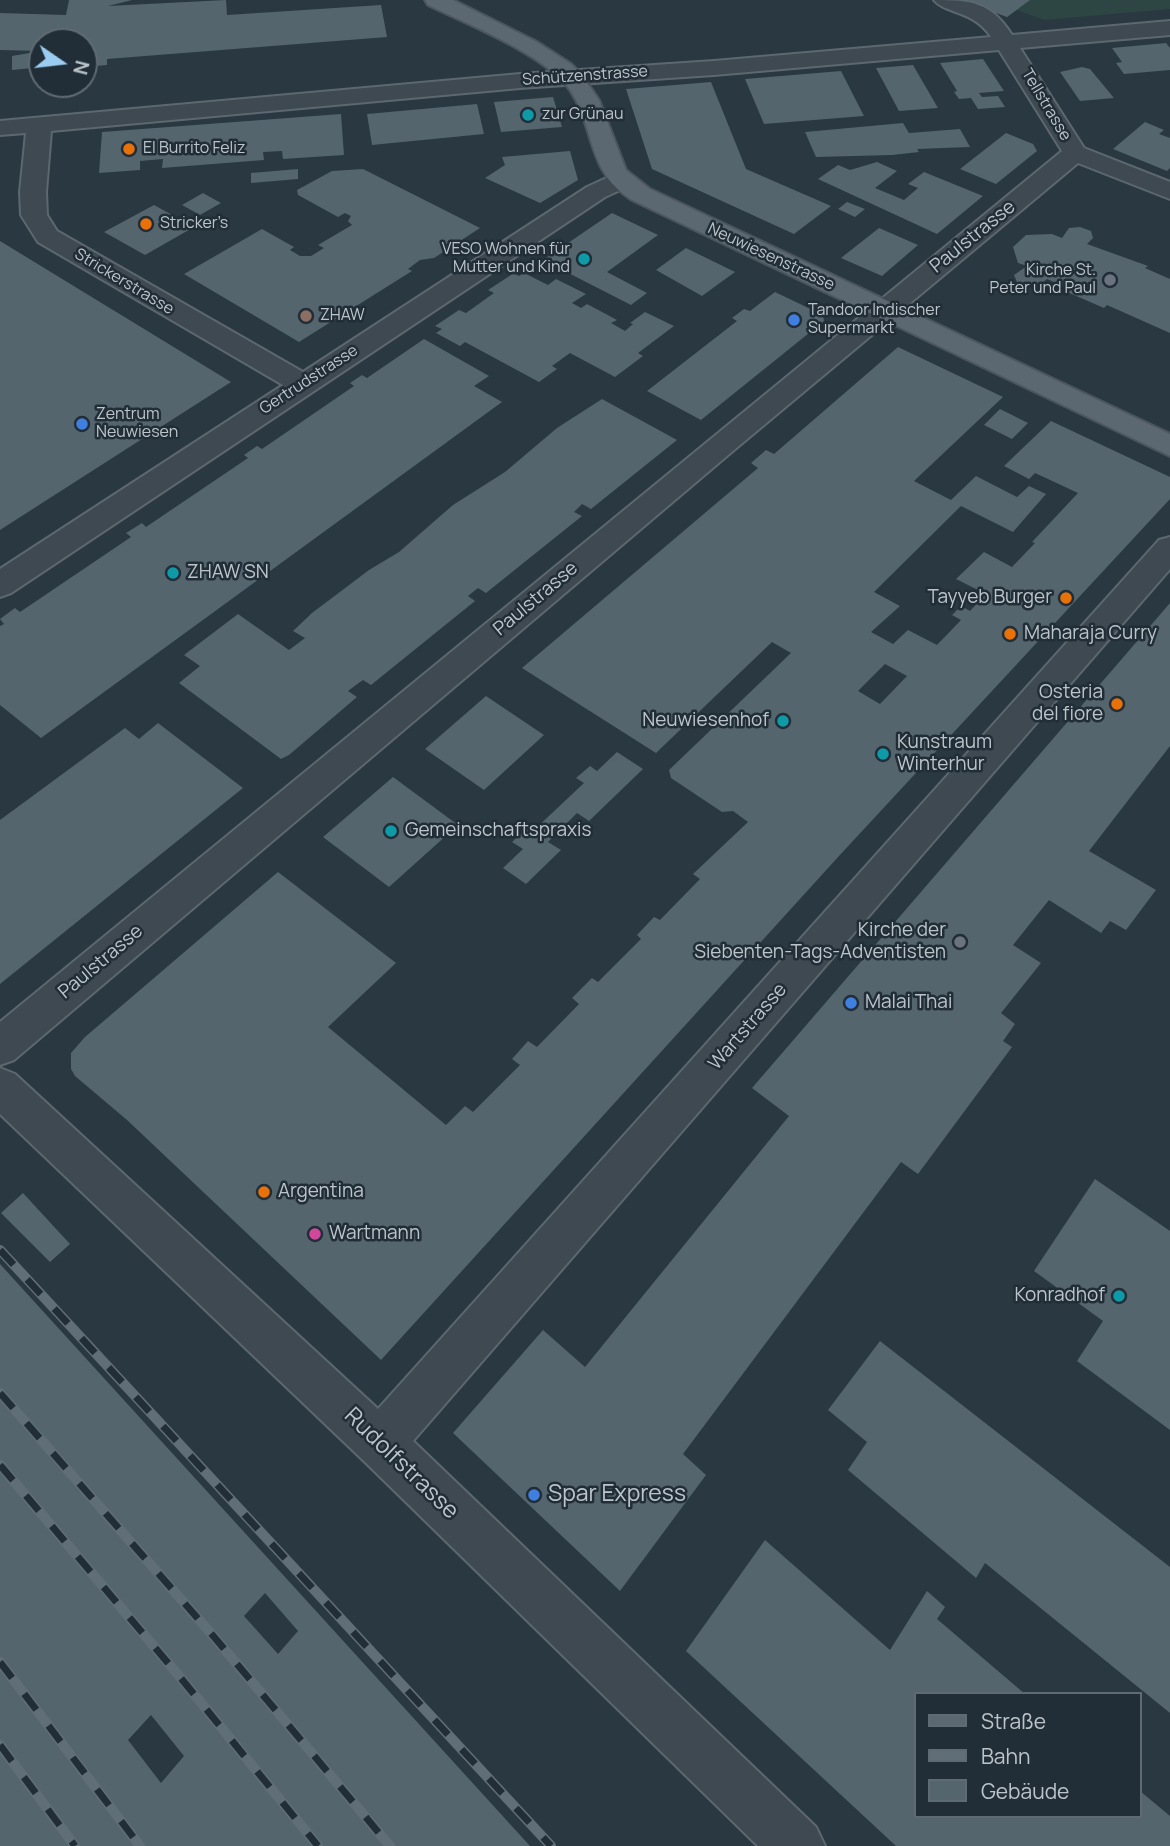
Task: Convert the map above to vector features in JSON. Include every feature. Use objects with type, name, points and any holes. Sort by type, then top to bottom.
[{"type":"main road","name":"Neuwiesenstrasse","points":[[436,0],[535,51],[573,78],[588,98],[612,169],[622,180],[652,201],[1170,446]]},
{"type":"street","name":"Tellstrasse","points":[[945,0],[975,10],[994,24],[1074,153],[1170,191]]},
{"type":"street","name":"Schützenstrasse","points":[[0,128],[1170,28]]},
{"type":"street","name":"Strickerstrasse","points":[[39,124],[33,192],[34,215],[47,236],[302,384]]},
{"type":"street","name":"Paulstrasse","points":[[0,1046],[1074,153]]},
{"type":"street","name":"Gertrudstrasse","points":[[0,585],[596,192],[622,180]]},
{"type":"street","name":"Wartstrasse","points":[[380,1443],[1170,548]]},
{"type":"street","name":"Rudolfstrasse","points":[[0,1087],[380,1443],[797,1846]]},
{"type":"green space","points":[[959,0],[1170,0],[1170,9],[1044,20],[1017,10],[1007,17]]},
{"type":"building","points":[[69,0],[132,0],[108,6],[226,0],[227,15],[381,5],[387,37],[107,59],[107,65],[98,66],[98,28],[28,28],[28,51],[0,50],[0,13],[66,15]]},
{"type":"building","points":[[960,0],[1030,0],[1007,17]]},
{"type":"building","points":[[1166,43],[1170,48],[1170,70],[1124,74],[1116,63],[1122,62],[1112,48]]},
{"type":"building","points":[[28,53],[28,68],[12,70],[12,56]]},
{"type":"building","points":[[983,59],[1004,91],[979,93],[982,97],[998,96],[1005,107],[978,109],[971,98],[959,99],[940,63]]},
{"type":"building","points":[[913,65],[938,108],[899,111],[876,68]]},
{"type":"building","points":[[1082,67],[1090,69],[1114,98],[1080,101],[1060,72]]},
{"type":"building","points":[[841,71],[864,116],[764,124],[745,79]]},
{"type":"building","points":[[711,82],[746,169],[831,206],[794,234],[652,169],[626,89]]},
{"type":"building","name":"zur Grünau","points":[[553,97],[562,127],[501,132],[494,102]]},
{"type":"building","points":[[477,104],[484,134],[372,145],[367,114]]},
{"type":"building","points":[[341,114],[344,155],[283,159],[282,151],[263,152],[264,160],[162,168],[163,159],[140,161],[140,170],[99,173],[102,132]]},
{"type":"building","points":[[1145,122],[1164,130],[1159,134],[1170,138],[1170,168],[1167,171],[1113,149]]},
{"type":"building","points":[[903,123],[909,133],[960,129],[970,147],[917,149],[919,152],[892,155],[816,157],[805,132]]},
{"type":"building","points":[[1006,133],[1033,144],[1037,151],[996,184],[960,169]]},
{"type":"building","points":[[570,151],[578,180],[540,203],[485,178],[505,165],[502,157]]},
{"type":"building","points":[[877,162],[897,171],[875,188],[904,200],[918,188],[908,184],[924,172],[983,196],[937,234],[818,179],[838,165],[850,170]]},
{"type":"building","points":[[298,169],[298,179],[251,183],[251,173]]},
{"type":"building","points":[[363,169],[480,228],[434,258],[420,260],[408,269],[412,271],[299,342],[184,274],[262,229],[294,247],[290,250],[300,256],[311,256],[324,248],[318,245],[352,225],[348,221],[351,216],[345,213],[338,217],[298,195],[297,190],[332,171]]},
{"type":"building","points":[[203,193],[221,203],[200,215],[182,205]]},
{"type":"building","points":[[847,202],[865,209],[855,217],[838,209]]},
{"type":"building","points":[[154,205],[194,227],[145,255],[104,232]]},
{"type":"building","points":[[612,213],[658,235],[607,272],[647,293],[631,305],[543,260]]},
{"type":"building","name":"Kirche St. Peter und Paul","points":[[1080,227],[1091,231],[1093,238],[1087,244],[1148,266],[1145,268],[1170,279],[1170,333],[1107,305],[1104,308],[1067,292],[1070,289],[1047,279],[1039,286],[1017,282],[1014,275],[1027,266],[1018,263],[1013,247],[1026,235],[1052,234],[1062,238],[1069,228]]},
{"type":"building","points":[[879,228],[918,245],[882,276],[841,258]]},
{"type":"building","name":"Zentrum Neuwiesen","points":[[0,241],[231,382],[0,530]]},
{"type":"building","points":[[686,248],[735,272],[702,296],[656,270]]},
{"type":"building","points":[[514,273],[519,276],[524,273],[548,285],[556,279],[586,294],[572,303],[581,308],[587,304],[617,320],[611,323],[625,331],[633,324],[630,323],[645,312],[674,326],[638,353],[643,356],[615,377],[570,353],[552,366],[557,369],[539,382],[465,342],[460,346],[436,333],[442,329],[435,326],[459,310],[466,313],[494,293],[488,290]]},
{"type":"building","points":[[775,292],[823,315],[824,321],[701,420],[647,391],[737,321],[732,318],[744,309],[750,311]]},
{"type":"building","name":"ZHAW SN","points":[[424,339],[489,376],[474,386],[502,402],[41,738],[0,705],[0,626],[4,624],[0,619],[15,608],[20,612],[131,537],[126,533],[142,523],[146,527],[248,458],[244,455],[257,446],[262,449],[354,386],[350,383],[362,375],[367,378]]},
{"type":"building","points":[[898,347],[1003,397],[914,481],[951,500],[976,476],[1017,497],[1029,486],[1046,494],[1013,532],[961,506],[874,592],[900,606],[871,632],[893,644],[908,630],[937,645],[961,620],[952,615],[961,606],[970,611],[986,594],[956,579],[984,552],[1012,567],[1078,493],[1035,473],[1029,479],[1004,466],[1051,421],[1170,477],[1170,499],[839,856],[381,1360],[127,1120],[75,1076],[71,1069],[71,1053],[85,1037],[278,872],[396,963],[328,1027],[446,1125],[465,1106],[473,1112],[520,1065],[512,1059],[528,1041],[537,1047],[579,1004],[572,998],[592,978],[598,982],[641,939],[637,935],[654,917],[660,920],[700,879],[693,874],[748,822],[733,811],[722,812],[671,778],[669,770],[791,653],[772,642],[656,753],[522,668],[758,468],[751,463],[766,450],[774,454]],"holes":[[[885,664],[907,676],[880,704],[858,691]]]},
{"type":"building","points":[[602,399],[677,440],[591,509],[582,504],[574,512],[582,516],[486,593],[478,588],[468,596],[475,601],[371,685],[363,680],[348,691],[357,697],[289,755],[281,759],[179,683],[200,666],[184,655],[238,614],[289,650],[305,638],[293,631],[312,613],[369,570],[399,552],[453,505],[505,472],[557,428]]},
{"type":"building","points":[[1000,409],[1028,423],[1012,439],[984,425]]},
{"type":"building","points":[[1170,603],[1170,746],[1089,851],[1156,890],[1126,930],[1110,921],[1101,933],[1049,900],[1013,945],[1041,963],[1001,1013],[1015,1024],[1003,1041],[1012,1047],[918,1174],[901,1162],[683,1454],[706,1475],[620,1591],[453,1433],[543,1330],[585,1367],[789,1116],[752,1088]]},
{"type":"building","points":[[486,696],[544,735],[484,790],[425,749]]},
{"type":"building","points":[[158,723],[243,788],[0,984],[0,820],[125,728],[139,739]]},
{"type":"building","points":[[617,752],[643,769],[589,821],[577,813],[548,842],[561,850],[526,884],[503,868],[523,849],[512,842],[527,828],[533,831],[584,783],[576,778],[590,766],[597,771]]},
{"type":"building","name":"Gemeinschaftspraxis","points":[[393,777],[458,825],[389,887],[323,837]]},
{"type":"building","name":"Konradhof","points":[[1095,1179],[1170,1231],[1170,1430],[1077,1361],[1103,1321],[1034,1271]]},
{"type":"building","points":[[23,1193],[70,1244],[50,1262],[1,1213]]},
{"type":"building","points":[[0,1264],[530,1846],[0,1846]],"holes":[[[265,1593],[298,1631],[278,1654],[244,1616]],[[151,1715],[184,1756],[161,1783],[128,1740]]]},
{"type":"building","points":[[880,1341],[1170,1567],[1170,1713],[985,1563],[976,1578],[848,1470],[867,1442],[828,1410]]},
{"type":"building","points":[[765,1540],[890,1650],[927,1591],[945,1607],[937,1619],[1023,1692],[914,1692],[914,1818],[1142,1818],[1142,1793],[1170,1816],[1170,1846],[896,1846],[686,1651]]},
{"type":"railway","points":[[0,1250],[551,1846]]},
{"type":"railway","points":[[0,1393],[215,1638],[390,1846]]},
{"type":"railway","points":[[0,1465],[180,1677],[318,1846]]},
{"type":"railway","points":[[0,1662],[140,1846]]},
{"type":"railway","points":[[0,1745],[75,1846]]},
{"type":"place","name":"zur Grünau","points":[[528,115]]},
{"type":"place","name":"El Burrito Feliz","points":[[129,149]]},
{"type":"place","name":"Stricker’s","points":[[146,224]]},
{"type":"place","name":"VESO Wohnen für Mutter und Kind","points":[[584,259]]},
{"type":"place","name":"Kirche St. Peter und Paul","points":[[1110,280]]},
{"type":"place","name":"ZHAW","points":[[306,316]]},
{"type":"place","name":"Tandoor Indischer Supermarkt","points":[[794,320]]},
{"type":"place","name":"Zentrum Neuwiesen","points":[[82,424]]},
{"type":"place","name":"ZHAW SN","points":[[173,573]]},
{"type":"place","name":"Tayyeb Burger","points":[[1066,598]]},
{"type":"place","name":"Maharaja Curry","points":[[1010,634]]},
{"type":"place","name":"Osteria del fiore","points":[[1117,704]]},
{"type":"place","name":"Neuwiesenhof","points":[[783,721]]},
{"type":"place","name":"Kunstraum Winterhur","points":[[883,754]]},
{"type":"place","name":"Gemeinschaftspraxis","points":[[391,831]]},
{"type":"place","name":"Kirche der Siebenten-Tags-Adventisten","points":[[960,942]]},
{"type":"place","name":"Malai Thai","points":[[851,1003]]},
{"type":"place","name":"Argentina","points":[[264,1192]]},
{"type":"place","name":"Wartmann","points":[[315,1234]]},
{"type":"place","name":"Konradhof","points":[[1119,1296]]},
{"type":"place","name":"Spar Express","points":[[534,1495]]}]
